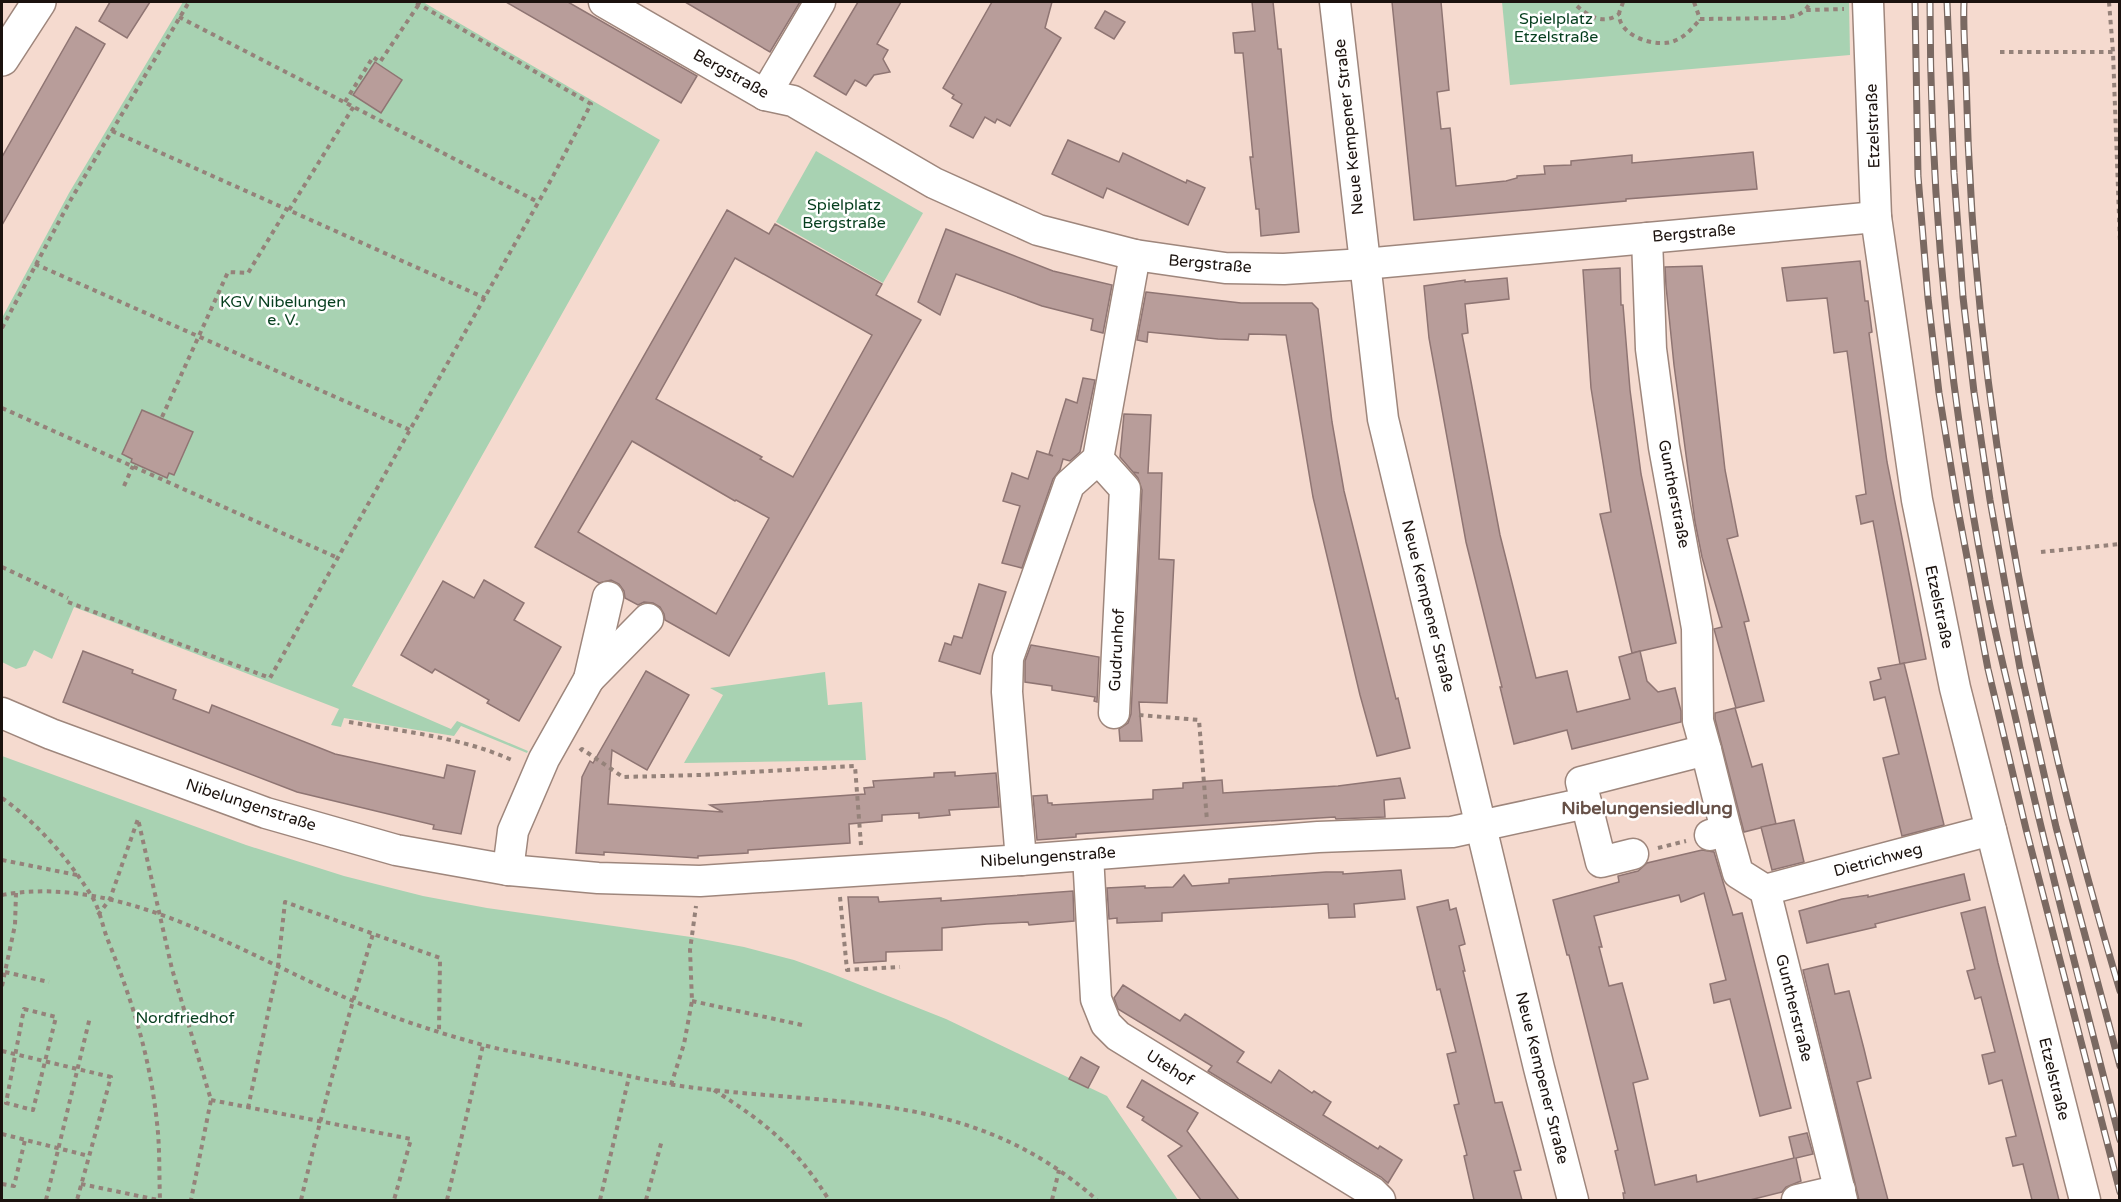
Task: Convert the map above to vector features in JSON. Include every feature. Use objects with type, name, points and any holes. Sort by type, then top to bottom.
[{"type":"main road","points":[[2,59],[39,2]]},
{"type":"street","name":"Bergstraße","points":[[604,2],[765,95],[793,101],[934,183],[1038,230],[1135,255],[1225,268],[1284,269],[1364,264],[1876,217]]},
{"type":"street","points":[[765,95],[820,2]]},
{"type":"street","name":"Neue Kempener Straße","points":[[1335,2],[1383,419],[1539,1068],[1573,1200]]},
{"type":"street","name":"Etzelstraße","points":[[1868,5],[1876,217],[1917,500],[1955,688],[2085,1200]]},
{"type":"street","name":"Guntherstraße","points":[[1647,238],[1652,349],[1664,447],[1697,628],[1698,721],[1706,750],[1718,832]]},
{"type":"street","points":[[1021,860],[1007,692],[1008,658],[1069,486],[1098,459],[1135,255]]},
{"type":"street","name":"Gudrunhof","points":[[1098,459],[1125,489],[1114,713]]},
{"type":"street","points":[[590,679],[608,597]]},
{"type":"street","points":[[508,870],[513,831],[544,759],[590,679],[648,619]]},
{"type":"street","name":"Nibelungenstraße","points":[[2,713],[51,734],[266,813],[396,850],[508,870],[598,878],[700,881],[1021,860],[1318,837],[1452,832],[1586,803]]},
{"type":"street","points":[[1633,854],[1601,862],[1581,782],[1706,750]]},
{"type":"street","name":"Dietrichweg","points":[[1765,890],[1991,830]]},
{"type":"street","points":[[1718,832],[1738,873],[1765,890]]},
{"type":"street","name":"Utehof","points":[[1088,855],[1096,999],[1106,1024],[1118,1036],[1371,1192],[1380,1200]]},
{"type":"street","name":"Guntherstraße","points":[[1765,890],[1841,1195]]},
{"type":"street","points":[[1797,1200],[1841,1195]]},
{"type":"path","points":[[2,328],[70,201],[189,2]]},
{"type":"path","points":[[1623,2],[1619,14],[1621,23],[1638,38],[1653,43],[1674,41],[1700,19],[1784,18],[1798,15],[1806,10],[1811,2]]},
{"type":"path","points":[[1694,2],[1700,19]]},
{"type":"path","points":[[2109,2],[2120,243]]},
{"type":"path","points":[[2,567],[68,600],[270,678],[485,298],[591,104],[417,3],[380,62],[373,57],[345,102]]},
{"type":"path","points":[[1806,10],[1868,5]]},
{"type":"path","points":[[1577,6],[1599,19],[1606,20],[1619,14]]},
{"type":"path","points":[[179,17],[538,202]]},
{"type":"path","points":[[2000,52],[2113,52]]},
{"type":"path","points":[[162,417],[228,272],[248,273],[354,106]]},
{"type":"path","points":[[112,131],[485,298]]},
{"type":"path","points":[[35,264],[410,430]]},
{"type":"path","points":[[2,408],[338,558]]},
{"type":"path","points":[[124,486],[133,466]]},
{"type":"path","points":[[2041,552],[2120,544]]},
{"type":"path","name":"Gudrunhof","points":[[1114,713],[1199,720],[1209,845]]},
{"type":"path","points":[[349,722],[457,741],[494,752],[538,772]]},
{"type":"path","points":[[574,758],[582,749],[623,777],[700,776],[855,766],[847,970],[900,967]]},
{"type":"path","points":[[2,798],[51,840],[93,897],[122,974],[150,1069],[158,1125],[159,1200],[81,1184]]},
{"type":"path","points":[[98,915],[110,899],[138,819],[172,969],[211,1100],[191,1200]]},
{"type":"path","points":[[1633,854],[1718,832]]},
{"type":"path","points":[[2,860],[77,875]]},
{"type":"path","points":[[671,1085],[684,1044],[692,1001],[690,950],[700,881]]},
{"type":"path","points":[[2,895],[42,891],[110,899],[160,914],[190,925],[352,1000],[483,1044],[671,1085],[862,1102],[922,1112],[970,1126],[1032,1153],[1059,1170],[1097,1200]]},
{"type":"path","points":[[2,986],[15,926],[16,892]]},
{"type":"path","points":[[248,1108],[278,966],[285,902],[440,958],[440,1031]]},
{"type":"path","points":[[301,1200],[352,1000],[373,934]]},
{"type":"path","points":[[5,972],[49,982]]},
{"type":"path","points":[[692,1001],[802,1025]]},
{"type":"path","points":[[24,1009],[56,1017],[33,1110],[6,1103],[17,1054],[24,1009]]},
{"type":"path","points":[[46,1200],[90,1017]]},
{"type":"path","points":[[447,1200],[483,1044]]},
{"type":"path","points":[[2,1051],[111,1077],[77,1200]]},
{"type":"path","points":[[600,1200],[628,1077]]},
{"type":"path","points":[[713,1090],[756,1117],[788,1144],[829,1200]]},
{"type":"path","points":[[211,1100],[411,1139],[394,1200]]},
{"type":"path","points":[[2,1134],[89,1156]]},
{"type":"path","points":[[2,1184],[14,1186],[25,1140]]},
{"type":"path","points":[[646,1200],[662,1140]]},
{"type":"path","points":[[1052,1200],[1059,1170]]},
{"type":"green space","name":"KGV Nibelungen e. V.","points":[[183,2],[423,2],[660,140],[352,686],[451,729],[457,721],[528,751],[527,753],[461,726],[454,736],[344,718],[341,727],[331,725],[339,709],[74,607],[52,659],[34,650],[26,666],[16,669],[2,662],[2,318],[69,193]]},
{"type":"green space","name":"Spielplatz Etzelstraße","points":[[1502,2],[1849,2],[1850,55],[1510,85]]},
{"type":"green space","name":"Spielplatz Bergstraße","points":[[816,151],[923,213],[883,283],[776,222]]},
{"type":"green space","points":[[825,672],[828,705],[862,702],[866,760],[684,763],[723,695],[710,688]]},
{"type":"green space","name":"Nordfriedhof","points":[[2,756],[246,845],[344,876],[423,896],[487,908],[691,937],[744,947],[794,960],[830,973],[946,1019],[1107,1096],[1178,1200],[2,1200]]},
{"type":"building","points":[[110,2],[150,2],[127,38],[99,21]]},
{"type":"building","points":[[506,2],[568,2],[697,76],[681,103]]},
{"type":"building","points":[[685,2],[800,2],[770,52]]},
{"type":"building","points":[[858,2],[901,2],[877,44],[888,50],[883,59],[890,72],[874,75],[866,86],[855,80],[846,95],[814,76]]},
{"type":"building","points":[[992,2],[1052,2],[1045,28],[1061,38],[1010,126],[997,119],[995,123],[985,117],[973,138],[950,126],[962,104],[952,98],[954,95],[943,88]]},
{"type":"building","points":[[1252,2],[1273,2],[1278,49],[1281,49],[1299,232],[1261,236],[1250,157],[1253,157],[1243,53],[1235,53],[1233,33],[1255,31]]},
{"type":"building","points":[[1392,2],[1441,2],[1449,90],[1437,92],[1441,129],[1450,128],[1456,186],[1545,174],[1544,166],[1571,165],[1571,161],[1632,155],[1632,163],[1753,152],[1757,189],[1626,199],[1626,201],[1414,220]]},
{"type":"building","points":[[1105,11],[1125,22],[1114,39],[1095,28]]},
{"type":"building","points":[[76,27],[105,44],[2,225],[2,157]]},
{"type":"building","points":[[375,62],[402,80],[381,113],[353,95]]},
{"type":"building","points":[[1068,140],[1119,162],[1123,153],[1186,183],[1187,180],[1205,188],[1188,225],[1107,188],[1103,198],[1052,174]]},
{"type":"building","points":[[727,210],[769,234],[775,224],[882,284],[876,295],[921,320],[729,656],[665,620],[660,607],[653,603],[644,602],[638,605],[625,598],[624,591],[619,584],[611,580],[599,583],[535,547]],"holes":[[[735,258],[872,335],[793,477],[760,459],[762,457],[656,399]],[[632,441],[735,501],[769,518],[716,614],[578,532]]]},
{"type":"building","points":[[946,229],[1053,271],[1112,285],[1103,333],[1091,330],[1093,319],[1042,306],[956,274],[940,315],[918,302]]},
{"type":"building","points":[[1860,261],[1865,301],[1868,301],[1872,332],[1869,333],[1887,462],[1926,659],[1904,663],[1944,825],[1902,836],[1883,758],[1899,754],[1885,697],[1874,700],[1870,682],[1881,679],[1878,668],[1900,664],[1873,521],[1861,524],[1856,496],[1866,494],[1847,351],[1834,353],[1827,298],[1787,301],[1782,268]]},
{"type":"building","points":[[1702,266],[1725,470],[1738,536],[1727,539],[1749,621],[1744,622],[1764,701],[1736,708],[1714,629],[1722,627],[1702,557],[1695,522],[1666,286],[1665,267]]},
{"type":"building","points":[[1620,268],[1621,305],[1623,305],[1630,390],[1641,474],[1676,643],[1632,653],[1600,514],[1611,512],[1591,388],[1583,270]]},
{"type":"building","points":[[1507,278],[1509,299],[1465,304],[1468,333],[1462,334],[1500,535],[1536,678],[1567,671],[1577,712],[1630,699],[1619,657],[1640,651],[1647,681],[1658,692],[1675,688],[1681,711],[1681,722],[1572,749],[1567,730],[1514,744],[1466,542],[1429,338],[1424,286],[1465,280],[1465,282]]},
{"type":"building","points":[[1146,292],[1241,303],[1312,303],[1318,309],[1332,422],[1344,491],[1410,748],[1377,756],[1360,695],[1313,497],[1286,335],[1249,334],[1248,340],[1148,332],[1147,342],[1137,340]]},
{"type":"building","points":[[1083,378],[1095,380],[1080,452],[1070,461],[1063,459],[1060,470],[1053,479],[1022,568],[1002,563],[1020,506],[1003,501],[1012,473],[1028,479],[1037,451],[1053,456],[1049,454],[1066,399],[1077,403]]},
{"type":"building","points":[[142,410],[193,432],[174,475],[169,473],[167,478],[131,462],[132,459],[122,454]]},
{"type":"building","points":[[1124,414],[1151,415],[1148,473],[1162,473],[1159,559],[1174,560],[1167,703],[1139,702],[1142,741],[1120,741],[1119,729],[1128,723],[1131,714],[1142,490],[1138,478],[1120,457]]},
{"type":"building","points":[[484,580],[524,603],[514,620],[561,647],[519,721],[487,703],[489,700],[435,669],[432,673],[401,655],[443,581],[474,598]]},
{"type":"building","points":[[979,584],[1006,592],[980,674],[939,661],[945,643],[951,645],[954,636],[962,638]]},
{"type":"building","points":[[1031,645],[1099,657],[1097,702],[1094,701],[1095,697],[1052,690],[1052,686],[1025,682],[1025,661]]},
{"type":"building","points":[[83,651],[133,670],[132,673],[176,690],[173,699],[209,713],[212,705],[335,754],[444,778],[447,765],[475,771],[461,834],[433,829],[434,825],[297,792],[63,702]]},
{"type":"building","points":[[646,671],[689,695],[647,770],[612,750],[608,804],[723,812],[710,805],[865,794],[864,788],[874,787],[873,781],[934,777],[934,773],[955,772],[955,776],[996,773],[999,807],[949,810],[950,815],[919,818],[919,813],[882,815],[882,821],[849,824],[850,843],[748,850],[748,853],[698,856],[698,858],[604,852],[604,855],[576,853],[582,777],[590,761],[593,763]]},
{"type":"building","points":[[1735,708],[1752,767],[1762,764],[1776,824],[1744,832],[1715,719],[1715,713]]},
{"type":"building","points":[[1400,778],[1405,798],[1384,800],[1385,817],[1336,819],[1335,817],[1235,823],[1076,834],[1076,837],[1037,840],[1033,796],[1047,795],[1048,803],[1052,805],[1153,799],[1153,790],[1183,788],[1183,783],[1222,780],[1223,793],[1338,786]]},
{"type":"building","points":[[1794,820],[1804,862],[1772,870],[1761,827]]},
{"type":"building","points":[[1702,850],[1714,852],[1733,915],[1742,913],[1791,1108],[1760,1116],[1730,999],[1714,1003],[1710,984],[1726,980],[1704,893],[1681,902],[1679,895],[1594,916],[1609,986],[1622,983],[1648,1079],[1633,1083],[1655,1185],[1696,1175],[1697,1182],[1794,1158],[1789,1137],[1807,1133],[1813,1154],[1796,1158],[1801,1181],[1786,1187],[1782,1192],[1750,1200],[1624,1200],[1623,1193],[1625,1193],[1615,1151],[1618,1150],[1553,900],[1619,882],[1618,876],[1638,871],[1647,863]]},
{"type":"building","points":[[1401,870],[1405,899],[1354,904],[1355,917],[1329,918],[1328,904],[1162,913],[1162,921],[1117,923],[1117,918],[1109,919],[1107,888],[1173,887],[1184,875],[1192,886],[1229,883],[1229,879],[1326,872],[1343,872],[1343,874]]},
{"type":"building","points":[[1964,874],[1970,900],[1875,924],[1876,927],[1807,943],[1799,911],[1842,899],[1868,895],[1868,897]]},
{"type":"building","points":[[1073,891],[1074,921],[942,928],[942,950],[886,952],[886,961],[854,963],[848,897],[878,897],[879,902],[941,898],[941,901]]},
{"type":"building","points":[[1448,900],[1450,910],[1456,908],[1465,944],[1459,946],[1465,971],[1463,971],[1495,1103],[1502,1102],[1521,1170],[1514,1171],[1522,1200],[1474,1200],[1464,1156],[1467,1155],[1454,1105],[1459,1104],[1447,1054],[1456,1052],[1440,989],[1437,990],[1417,907]]},
{"type":"building","points":[[1985,907],[2059,1200],[2032,1200],[2023,1164],[2013,1166],[2006,1138],[2016,1136],[2002,1080],[1989,1084],[1982,1055],[1995,1052],[1981,997],[1975,999],[1967,971],[1975,969],[1961,913]]},
{"type":"building","points":[[1828,964],[1835,994],[1849,991],[1864,1049],[1871,1078],[1857,1082],[1888,1200],[1859,1200],[1803,970]]},
{"type":"building","points":[[1123,985],[1180,1021],[1185,1014],[1244,1052],[1237,1062],[1271,1083],[1279,1070],[1312,1093],[1314,1091],[1331,1102],[1323,1115],[1378,1149],[1380,1146],[1402,1160],[1388,1183],[1208,1071],[1212,1066],[1118,1009],[1114,998]]},
{"type":"building","points":[[1081,1057],[1099,1067],[1088,1088],[1069,1079]]},
{"type":"building","points":[[1142,1080],[1198,1113],[1187,1131],[1239,1200],[1201,1200],[1168,1156],[1182,1146],[1142,1120],[1144,1117],[1127,1107]]},
{"type":"railway","points":[[1915,2],[1918,176],[1928,298],[1939,393],[1957,504],[1988,669],[2026,829],[2120,1192]]},
{"type":"railway","points":[[1930,2],[1934,148],[1944,295],[1973,513],[1993,623],[2068,937],[2120,1140]]},
{"type":"railway","points":[[1947,2],[1954,173],[1963,297],[1990,500],[2020,668],[2056,827],[2120,1066]]},
{"type":"railway","points":[[1964,2],[1972,213],[1980,312],[2007,508],[2024,606],[2067,800],[2120,991]]},
{"type":"district","name":"Nibelungensiedlung","points":[[1647,808]]}]
